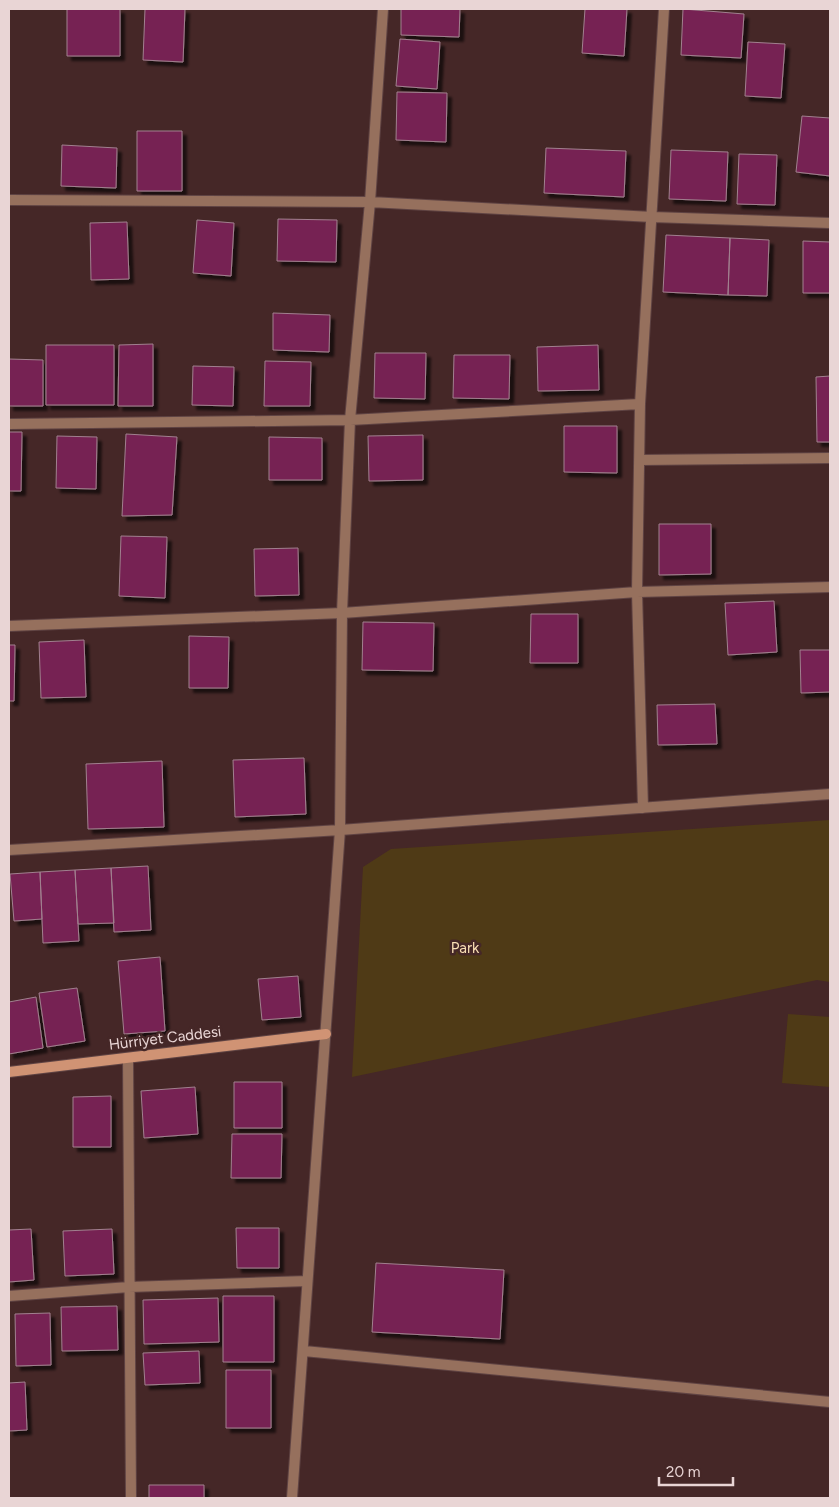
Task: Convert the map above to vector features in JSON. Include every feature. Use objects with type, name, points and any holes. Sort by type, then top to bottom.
[{"type":"street","points":[[292,1498],[340,830],[342,613],[350,420],[370,202],[383,9]]},
{"type":"street","points":[[643,808],[637,592],[640,404],[664,9]]},
{"type":"street","points":[[9,200],[370,202],[652,217],[830,222]]},
{"type":"street","points":[[9,424],[350,420],[640,404]]},
{"type":"street","points":[[640,460],[830,458]]},
{"type":"street","points":[[9,626],[342,613],[637,592],[830,587]]},
{"type":"street","points":[[9,850],[340,830],[830,794]]},
{"type":"street","name":"Hürriyet Caddesi","points":[[9,1072],[326,1034]]},
{"type":"street","points":[[128,1058],[132,1498]]},
{"type":"street","points":[[9,1296],[129,1287],[308,1281]]},
{"type":"street","points":[[304,1351],[830,1402]]},
{"type":"green space","name":"Park","points":[[830,820],[830,982],[817,980],[352,1077],[363,867],[391,849]]},
{"type":"green space","points":[[788,1014],[830,1017],[830,1087],[782,1083]]},
{"type":"building","points":[[67,9],[120,9],[120,56],[67,56]]},
{"type":"building","points":[[145,9],[185,9],[183,62],[143,60]]},
{"type":"building","points":[[401,9],[460,9],[459,37],[401,35]]},
{"type":"building","points":[[585,9],[627,9],[624,56],[582,53]]},
{"type":"building","points":[[683,9],[744,14],[741,58],[681,55]]},
{"type":"building","points":[[400,39],[440,42],[437,89],[396,86]]},
{"type":"building","points":[[748,42],[785,44],[781,98],[745,96]]},
{"type":"building","points":[[397,92],[447,93],[446,142],[396,140]]},
{"type":"building","points":[[802,116],[830,118],[830,176],[796,172]]},
{"type":"building","points":[[137,131],[182,131],[182,191],[137,191]]},
{"type":"building","points":[[62,145],[117,148],[116,188],[61,186]]},
{"type":"building","points":[[546,148],[626,151],[624,197],[544,193]]},
{"type":"building","points":[[671,150],[728,152],[726,201],[669,199]]},
{"type":"building","points":[[739,154],[777,155],[775,205],[737,204]]},
{"type":"building","points":[[278,219],[337,220],[336,262],[277,261]]},
{"type":"building","points":[[197,220],[234,223],[231,276],[193,273]]},
{"type":"building","points":[[127,222],[129,279],[91,280],[90,223]]},
{"type":"building","points":[[666,235],[730,238],[728,295],[663,292]]},
{"type":"building","points":[[730,238],[769,240],[767,296],[728,295]]},
{"type":"building","points":[[803,241],[830,242],[830,293],[803,293]]},
{"type":"building","points":[[273,313],[330,315],[329,352],[273,350]]},
{"type":"building","points":[[153,344],[153,406],[118,406],[119,345]]},
{"type":"building","points":[[46,345],[114,345],[114,405],[46,405]]},
{"type":"building","points":[[598,345],[599,390],[538,391],[537,347]]},
{"type":"building","points":[[375,353],[426,353],[425,399],[374,398]]},
{"type":"building","points":[[454,355],[510,355],[509,399],[453,398]]},
{"type":"building","points":[[9,359],[43,360],[43,406],[9,406]]},
{"type":"building","points":[[265,361],[311,362],[310,406],[264,406]]},
{"type":"building","points":[[193,366],[234,367],[233,406],[192,405]]},
{"type":"building","points":[[830,376],[830,442],[817,442],[816,377]]},
{"type":"building","points":[[564,426],[617,426],[617,473],[564,472]]},
{"type":"building","points":[[9,432],[22,432],[21,491],[9,491]]},
{"type":"building","points":[[126,434],[177,437],[172,515],[122,516]]},
{"type":"building","points":[[423,435],[423,480],[369,481],[368,436]]},
{"type":"building","points":[[57,436],[97,437],[96,489],[56,488]]},
{"type":"building","points":[[269,437],[322,438],[322,480],[269,480]]},
{"type":"building","points":[[659,524],[711,524],[711,574],[659,575]]},
{"type":"building","points":[[121,536],[167,537],[165,598],[119,596]]},
{"type":"building","points":[[298,548],[299,595],[255,596],[254,549]]},
{"type":"building","points":[[774,601],[777,652],[728,655],[725,603]]},
{"type":"building","points":[[531,614],[578,614],[578,663],[530,663]]},
{"type":"building","points":[[363,622],[434,623],[433,671],[362,670]]},
{"type":"building","points":[[189,636],[229,637],[228,688],[189,688]]},
{"type":"building","points":[[84,640],[86,697],[41,698],[39,642]]},
{"type":"building","points":[[9,645],[15,645],[14,701],[9,701]]},
{"type":"building","points":[[800,650],[830,650],[830,692],[801,693]]},
{"type":"building","points":[[715,704],[717,744],[658,745],[657,705]]},
{"type":"building","points":[[304,758],[306,814],[235,817],[233,760]]},
{"type":"building","points":[[162,761],[164,827],[88,829],[86,764]]},
{"type":"building","points":[[148,866],[151,930],[114,932],[111,868]]},
{"type":"building","points":[[111,868],[114,923],[78,924],[75,870]]},
{"type":"building","points":[[75,870],[79,941],[43,943],[40,872]]},
{"type":"building","points":[[40,872],[42,919],[14,921],[10,874]]},
{"type":"building","points":[[160,957],[165,1031],[124,1034],[118,961]]},
{"type":"building","points":[[298,976],[301,1017],[262,1020],[258,979]]},
{"type":"building","points":[[77,988],[85,1041],[47,1047],[39,993]]},
{"type":"building","points":[[36,997],[43,1048],[9,1054],[9,1002]]},
{"type":"building","points":[[234,1082],[282,1082],[282,1128],[234,1128]]},
{"type":"building","points":[[195,1087],[198,1134],[144,1138],[141,1091]]},
{"type":"building","points":[[111,1096],[111,1147],[73,1147],[73,1097]]},
{"type":"building","points":[[232,1134],[282,1134],[281,1178],[231,1178]]},
{"type":"building","points":[[236,1228],[279,1228],[279,1268],[237,1268]]},
{"type":"building","points":[[31,1229],[34,1280],[9,1282],[9,1230]]},
{"type":"building","points":[[112,1229],[114,1274],[65,1276],[63,1231]]},
{"type":"building","points":[[376,1263],[504,1270],[500,1339],[372,1332]]},
{"type":"building","points":[[223,1296],[274,1296],[274,1362],[223,1362]]},
{"type":"building","points":[[218,1298],[219,1342],[144,1344],[143,1300]]},
{"type":"building","points":[[117,1306],[118,1350],[62,1351],[61,1307]]},
{"type":"building","points":[[50,1313],[51,1365],[16,1366],[15,1314]]},
{"type":"building","points":[[199,1351],[200,1383],[145,1385],[143,1353]]},
{"type":"building","points":[[226,1370],[271,1370],[271,1428],[226,1428]]},
{"type":"building","points":[[25,1382],[27,1430],[9,1431],[9,1383]]},
{"type":"building","points":[[149,1485],[204,1485],[204,1498],[149,1498]]}]
